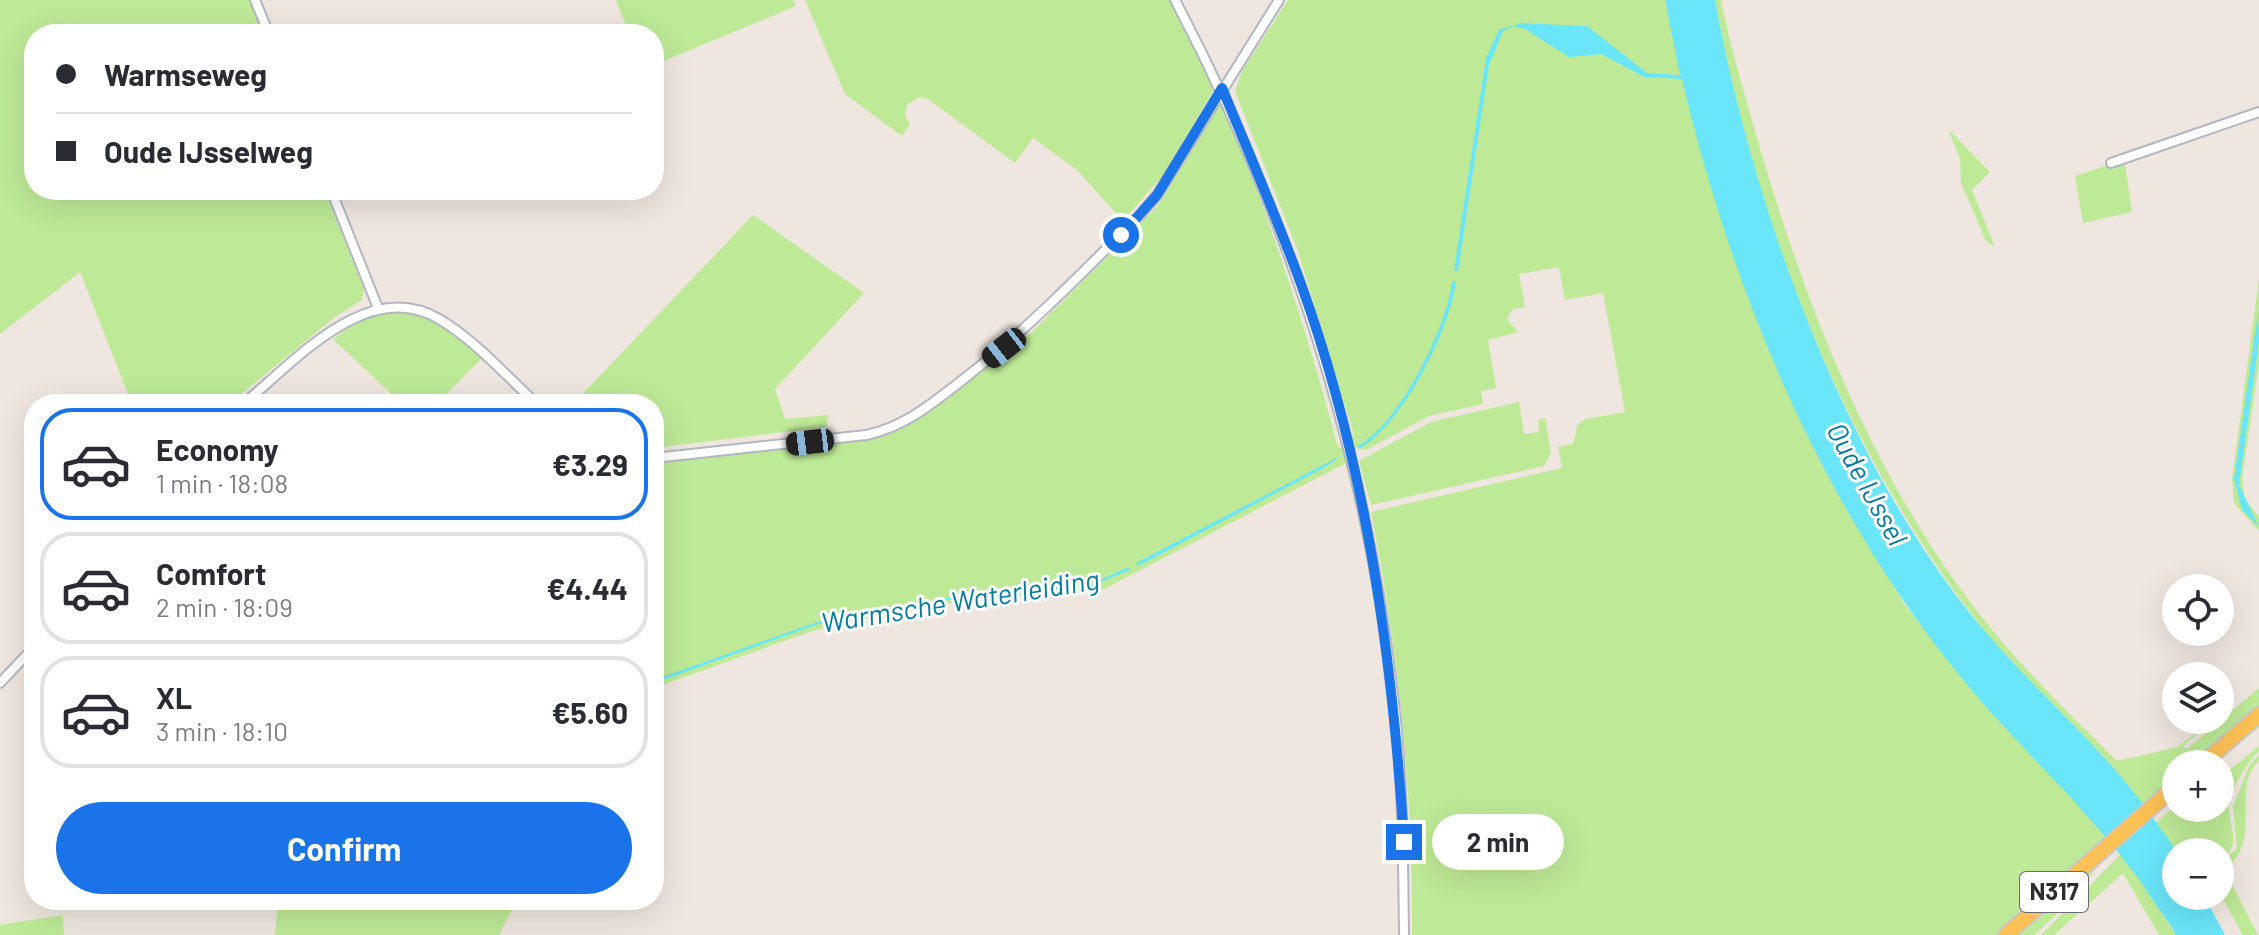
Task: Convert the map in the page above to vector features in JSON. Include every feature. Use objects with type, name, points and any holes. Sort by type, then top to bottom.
[{"type":"main road","points":[[2218,750],[2259,715]]},
{"type":"main road","name":"N317","points":[[2006,935],[2162,798]]},
{"type":"street","points":[[255,0],[265,24]]},
{"type":"street","points":[[1175,0],[1222,88],[1302,287],[1362,507],[1394,696],[1404,842],[1404,935]]},
{"type":"street","points":[[664,457],[866,435],[887,431],[920,413],[1025,331],[1140,215],[1157,195],[1279,0]]},
{"type":"street","points":[[2111,163],[2259,112]]},
{"type":"street","points":[[335,200],[378,308]]},
{"type":"street","points":[[255,394],[331,332],[353,318],[378,308],[399,308],[437,317],[526,394]]},
{"type":"street","points":[[0,683],[24,658]]},
{"type":"green space","points":[[0,0],[251,0],[260,24],[24,24],[24,200],[328,200],[364,289],[362,300],[335,317],[241,394],[128,394],[80,272],[0,334]]},
{"type":"green space","points":[[616,0],[793,0],[796,6],[664,61],[664,24],[625,24]]},
{"type":"green space","points":[[805,0],[1169,0],[1212,81],[1212,93],[1164,174],[1123,221],[1077,170],[1033,138],[1015,163],[928,99],[920,97],[907,105],[905,116],[910,124],[902,136],[845,94]]},
{"type":"green space","points":[[1288,0],[1665,0],[1704,163],[1846,509],[1905,605],[1961,677],[2107,835],[1996,935],[1412,935],[1407,775],[1397,670],[1371,512],[1562,468],[1558,447],[1573,444],[1578,424],[1586,419],[1625,412],[1603,293],[1565,300],[1559,267],[1519,274],[1525,307],[1513,309],[1507,319],[1518,332],[1488,340],[1496,388],[1481,391],[1483,404],[1429,416],[1366,450],[1354,448],[1351,436],[1354,435],[1298,251],[1235,91],[1242,71]]},
{"type":"green space","points":[[1715,0],[1721,0],[1761,152],[1798,268],[1843,380],[1897,489],[1928,541],[1979,614],[2036,679],[2117,761],[2162,750],[2162,788],[2142,804],[2103,756],[2016,667],[1976,620],[1927,552],[1883,479],[1844,404],[1809,326],[1753,164]]},
{"type":"green space","points":[[1220,105],[1230,117],[1260,199],[1302,322],[1338,448],[1344,446],[1348,462],[1104,589],[963,601],[852,621],[812,631],[664,684],[664,461],[857,440],[888,435],[911,424],[1033,331],[1156,208]]},
{"type":"green space","points":[[2259,115],[2125,164],[2132,212],[2083,223],[2075,176]]},
{"type":"green space","points":[[1948,129],[1990,172],[1972,190],[1995,247],[1986,241],[1961,183],[1960,159]]},
{"type":"green space","points":[[753,215],[864,293],[775,389],[785,419],[829,415],[826,427],[664,447],[664,394],[583,394]]},
{"type":"green space","points":[[2259,279],[2259,363],[2242,479],[2245,499],[2259,517],[2259,531],[2234,503],[2232,479]]},
{"type":"green space","points":[[396,311],[422,316],[454,333],[484,356],[447,394],[391,394],[333,339],[358,321]]},
{"type":"green space","points":[[1519,402],[1524,434],[1539,432],[1538,420],[1545,418],[1551,453],[1544,466],[1371,505],[1359,461],[1431,422]]},
{"type":"green space","points":[[2259,688],[2259,706],[2234,727],[2234,709]]},
{"type":"green space","points":[[2195,734],[2197,734],[2183,746],[2187,749],[2205,734],[2226,734],[2207,750],[2164,750],[2177,747]]},
{"type":"green space","points":[[2259,746],[2259,751],[2234,789],[2234,767]]},
{"type":"green space","points":[[2259,755],[2246,790],[2245,837],[2234,861],[2237,848],[2234,804],[2249,766]]},
{"type":"green space","points":[[2162,818],[2162,822],[2231,822],[2233,838],[2166,838],[2156,823]]},
{"type":"green space","points":[[2122,853],[2176,935],[2159,935],[2123,873],[2054,935],[2041,935]]},
{"type":"green space","points":[[2104,858],[2070,902],[2034,935],[2015,935]]},
{"type":"green space","points":[[2234,889],[2258,935],[2243,935],[2229,910],[2234,910]]},
{"type":"green space","points":[[277,910],[512,910],[499,935],[275,935]]},
{"type":"green space","points":[[63,915],[64,935],[0,935],[0,925]]},
{"type":"water","name":"Oude IJssel","points":[[1665,0],[1715,0],[1732,82],[1782,254],[1815,340],[1853,424],[1896,504],[1943,578],[1995,643],[2123,779],[2168,838],[2162,838],[2162,910],[2212,910],[2225,935],[2176,935],[2108,840],[1960,676],[1910,610],[1865,541],[1824,469],[1755,317],[1727,238],[1682,79],[1644,77],[1601,54],[1569,57],[1525,29],[1514,26],[1503,31],[1489,65],[1458,271],[1454,270],[1486,58],[1499,30],[1521,23],[1587,26],[1647,73],[1680,75]]},
{"type":"water","points":[[1452,281],[1456,281],[1452,301],[1422,374],[1392,419],[1376,437],[1359,449],[1358,446],[1390,417],[1419,372],[1441,323]]},
{"type":"water","points":[[2258,313],[2259,341],[2239,485],[2259,527],[2242,510],[2234,479]]},
{"type":"water","points":[[1342,455],[1327,466],[1138,566],[1136,563]]},
{"type":"water","points":[[1129,567],[1130,570],[1088,587],[975,595],[818,624],[664,679],[664,676],[814,623],[962,595],[1091,584]]},
{"type":"route","points":[[1121,235],[1157,195],[1222,88],[1302,287],[1352,459],[1394,696],[1404,842]]},
{"type":"water label","name":"Warmsche Waterleiding","points":[[960,601]]}]
